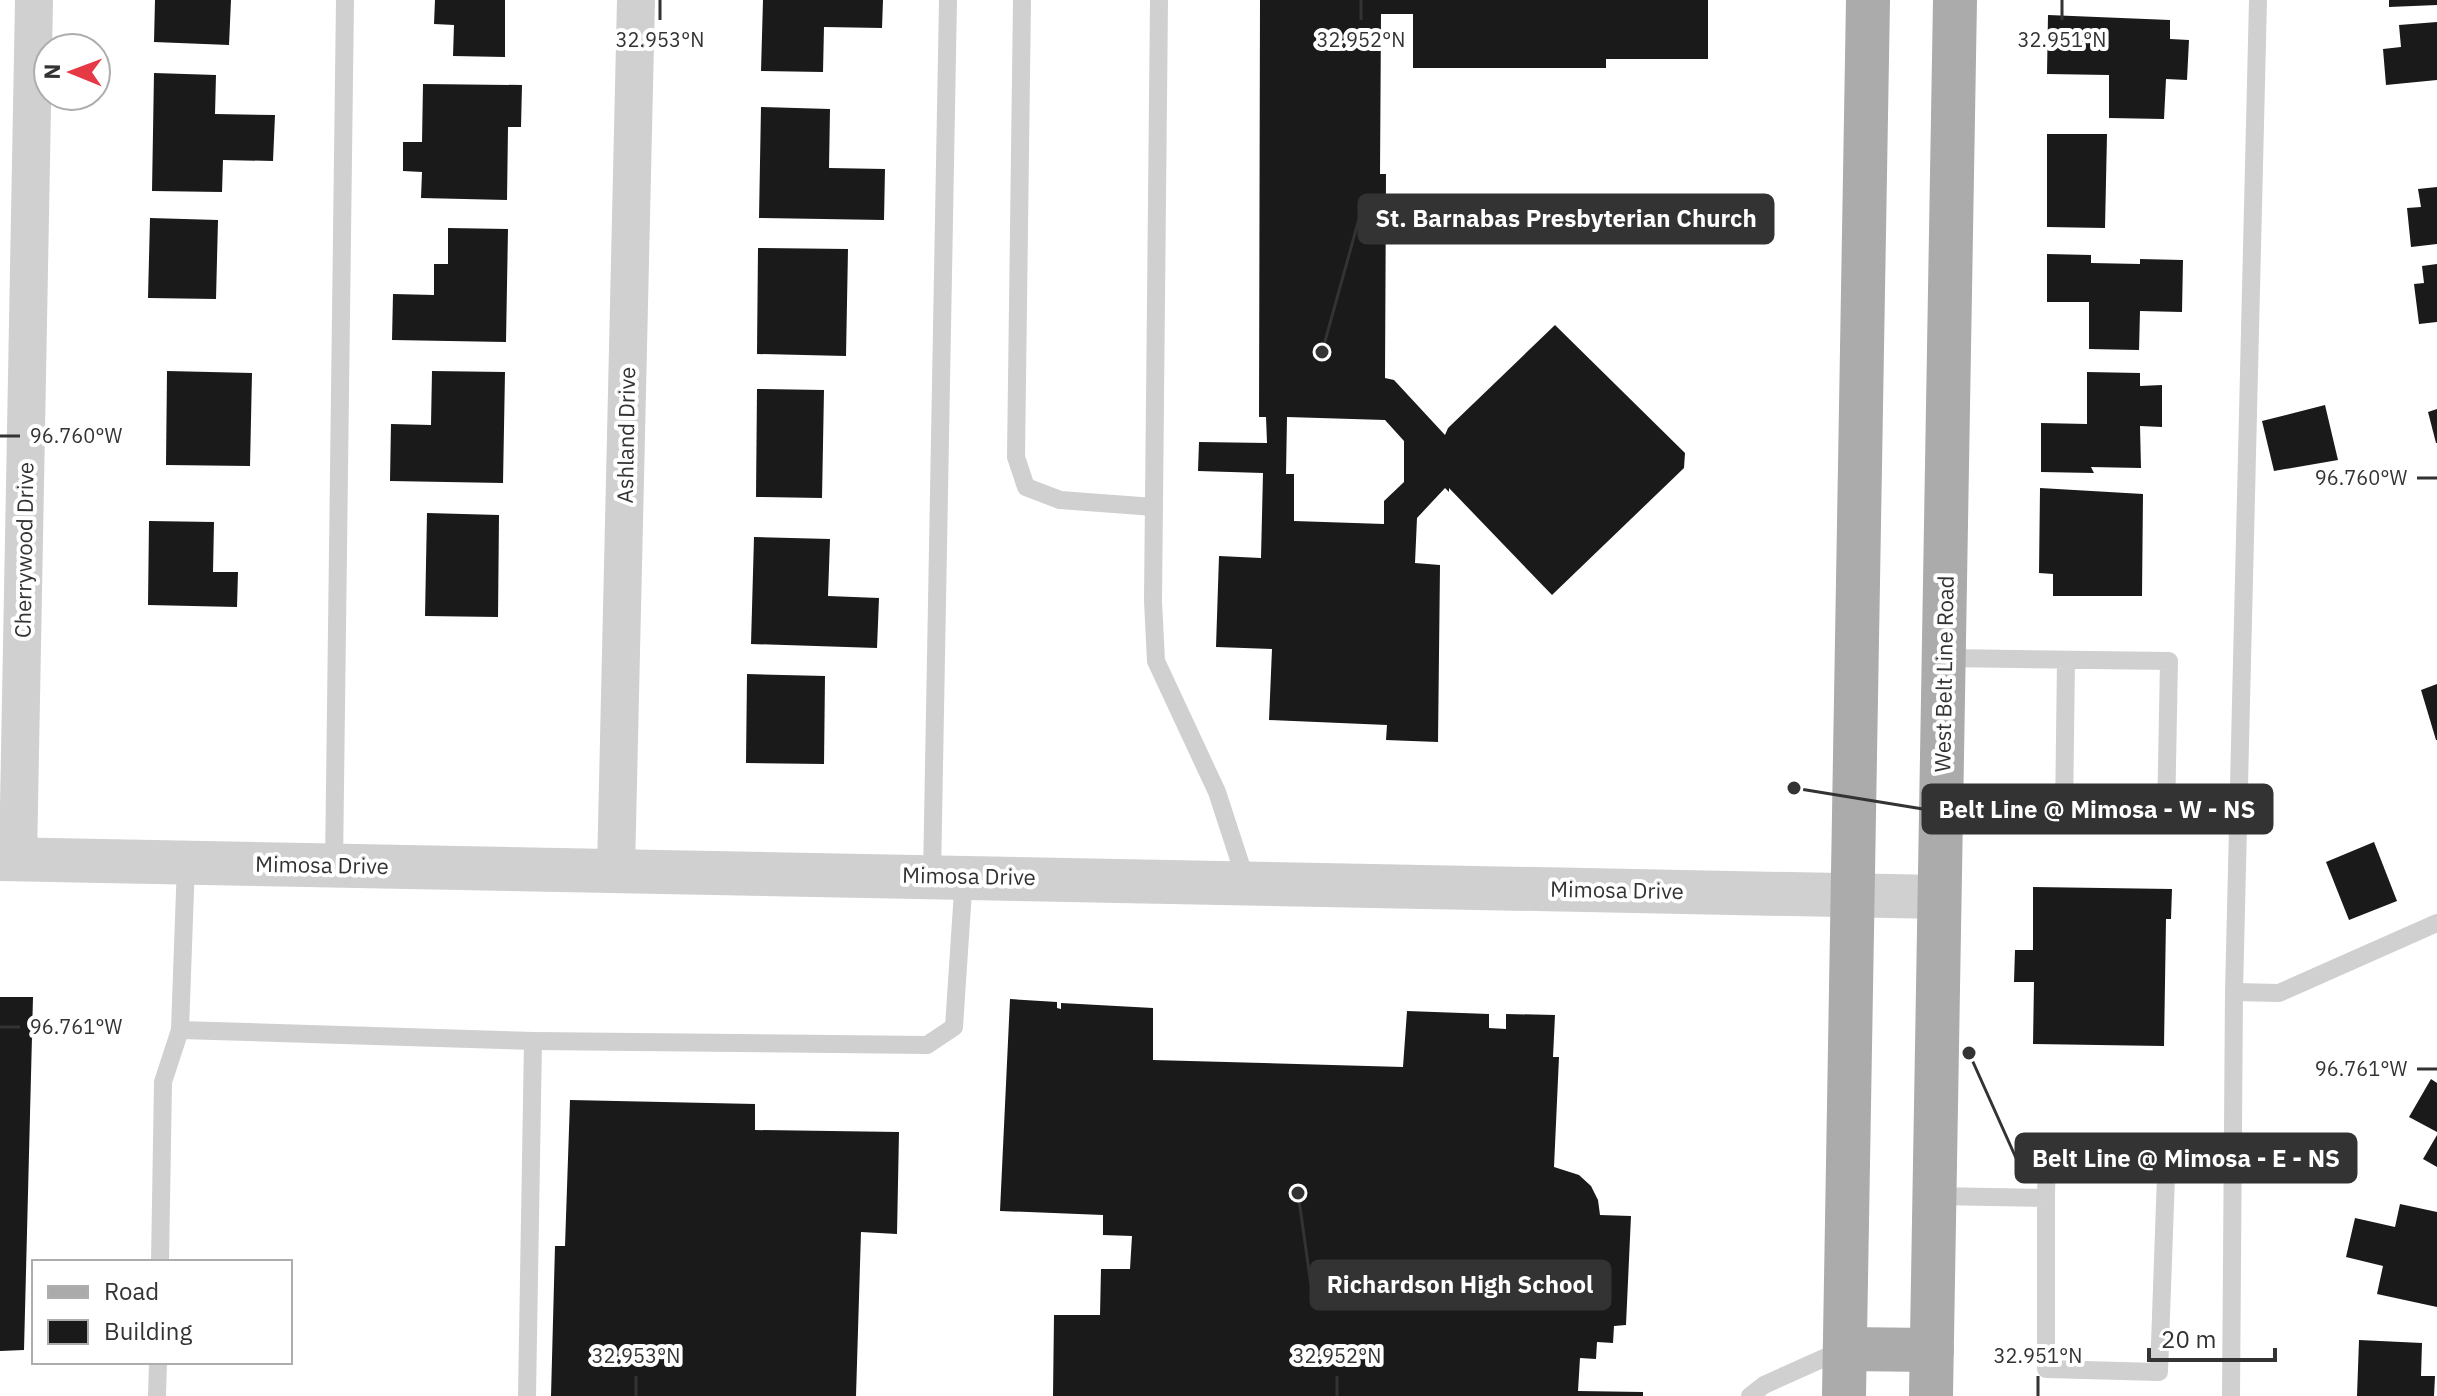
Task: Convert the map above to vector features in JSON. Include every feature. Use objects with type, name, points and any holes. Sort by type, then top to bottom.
[{"type":"main road","points":[[1844,1396],[1868,0]]},
{"type":"main road","name":"West Belt Line Road","points":[[1931,1396],[1955,0]]},
{"type":"main road","points":[[1845,1349],[1932,1350]]},
{"type":"street","name":"Cherrywood Drive","points":[[9,860],[34,0]]},
{"type":"street","name":"Ashland Drive","points":[[616,870],[636,0]]},
{"type":"street","name":"Mimosa Drive","points":[[9,860],[1246,881],[1939,897]]},
{"type":"lane","points":[[334,865],[345,0]]},
{"type":"lane","points":[[180,1030],[533,1041],[927,1045],[954,1027],[948,876],[948,0]]},
{"type":"lane","points":[[1022,0],[1016,457],[1026,487],[1060,500],[1154,507]]},
{"type":"lane","points":[[1159,0],[1154,507],[1156,661],[1217,792],[1246,881]]},
{"type":"lane","points":[[2231,1396],[2234,992],[2258,0]]},
{"type":"lane","points":[[1945,658],[2169,661],[2166,817],[2064,816],[2066,660]]},
{"type":"lane","points":[[160,1260],[163,1082],[180,1030],[186,863]]},
{"type":"lane","points":[[2234,992],[2279,993],[2437,923]]},
{"type":"lane","points":[[527,1396],[533,1041]]},
{"type":"lane","points":[[2047,1145],[2167,1148],[2159,1372],[2046,1369],[2046,1198],[2047,1145]]},
{"type":"lane","points":[[1934,1196],[2046,1198]]},
{"type":"lane","points":[[1750,1396],[1764,1385],[1845,1349]]},
{"type":"lane","points":[[157,1396],[158,1364]]},
{"type":"building","points":[[155,0],[231,0],[229,45],[154,42]]},
{"type":"building","points":[[435,0],[505,0],[505,57],[453,56],[454,25],[434,24]]},
{"type":"building","points":[[763,0],[883,0],[882,28],[824,27],[823,72],[761,71]]},
{"type":"building","points":[[1260,0],[1708,0],[1708,59],[1606,59],[1606,68],[1413,68],[1413,14],[1381,14],[1380,174],[1386,174],[1385,378],[1394,380],[1445,435],[1448,428],[1555,325],[1685,453],[1684,468],[1552,595],[1449,488],[1449,492],[1445,488],[1417,518],[1415,563],[1440,565],[1438,742],[1386,740],[1387,725],[1269,720],[1272,649],[1216,647],[1219,556],[1261,558],[1263,473],[1198,471],[1199,442],[1267,443],[1266,417],[1259,417]],"holes":[[[1287,417],[1385,420],[1404,441],[1404,482],[1384,501],[1384,524],[1294,521],[1294,474],[1286,474]]]},
{"type":"building","points":[[2389,0],[2437,0],[2437,5],[2389,7]]},
{"type":"building","points":[[2048,15],[2170,20],[2170,39],[2189,40],[2187,80],[2166,79],[2164,119],[2109,118],[2109,75],[2047,74]]},
{"type":"building","points":[[2437,22],[2437,80],[2386,85],[2383,49],[2401,47],[2399,25]]},
{"type":"building","points":[[154,73],[216,75],[215,114],[275,115],[273,161],[223,160],[222,192],[152,191]]},
{"type":"building","points":[[423,84],[522,85],[521,127],[508,127],[507,200],[421,198],[422,172],[403,171],[403,142],[422,142]]},
{"type":"building","points":[[761,107],[830,109],[829,168],[885,169],[884,220],[759,218]]},
{"type":"building","points":[[2047,134],[2107,134],[2105,228],[2047,227]]},
{"type":"building","points":[[2437,187],[2437,244],[2411,247],[2407,208],[2421,207],[2418,189]]},
{"type":"building","points":[[150,218],[218,220],[216,299],[148,298]]},
{"type":"building","points":[[448,228],[508,229],[506,342],[392,340],[393,294],[434,295],[434,264],[448,264]]},
{"type":"building","points":[[758,248],[848,249],[846,356],[757,354]]},
{"type":"building","points":[[2047,254],[2091,255],[2091,263],[2140,264],[2140,259],[2183,260],[2182,312],[2140,311],[2139,350],[2089,349],[2089,302],[2047,302]]},
{"type":"building","points":[[2437,264],[2437,322],[2419,324],[2414,284],[2424,283],[2422,266]]},
{"type":"building","points":[[167,371],[252,373],[250,466],[166,465]]},
{"type":"building","points":[[432,371],[505,372],[503,483],[390,481],[391,424],[431,425]]},
{"type":"building","points":[[2087,372],[2140,373],[2140,386],[2162,385],[2162,427],[2140,426],[2141,468],[2091,467],[2094,473],[2041,472],[2041,423],[2087,424]]},
{"type":"building","points":[[757,389],[824,390],[822,498],[756,497]]},
{"type":"building","points":[[2325,405],[2338,460],[2274,471],[2262,421]]},
{"type":"building","points":[[2437,409],[2437,443],[2436,443],[2428,412]]},
{"type":"building","points":[[2040,488],[2143,494],[2142,596],[2053,596],[2053,574],[2039,573]]},
{"type":"building","points":[[427,513],[499,515],[498,617],[425,616]]},
{"type":"building","points":[[149,521],[214,522],[213,572],[238,572],[237,607],[148,605]]},
{"type":"building","points":[[754,537],[830,539],[828,596],[879,598],[877,648],[751,644]]},
{"type":"building","points":[[747,674],[825,676],[824,764],[746,763]]},
{"type":"building","points":[[2437,684],[2437,740],[2436,740],[2421,690]]},
{"type":"building","points":[[2374,842],[2397,901],[2349,920],[2326,862]]},
{"type":"building","points":[[2033,887],[2172,889],[2171,919],[2166,919],[2164,1046],[2033,1044],[2034,982],[2014,982],[2015,950],[2033,950]]},
{"type":"building","points":[[0,997],[33,997],[24,1350],[0,1351]]},
{"type":"building","points":[[1010,999],[1057,1002],[1057,1008],[1061,1009],[1061,1003],[1153,1008],[1153,1060],[1403,1067],[1407,1011],[1489,1014],[1489,1028],[1506,1029],[1506,1014],[1555,1015],[1553,1057],[1559,1057],[1554,1167],[1579,1175],[1591,1186],[1598,1200],[1600,1215],[1631,1216],[1626,1325],[1614,1326],[1613,1343],[1597,1342],[1596,1359],[1580,1358],[1578,1391],[1643,1392],[1643,1396],[1053,1396],[1054,1315],[1100,1315],[1101,1269],[1130,1269],[1132,1236],[1103,1235],[1103,1215],[1000,1211]]},
{"type":"building","points":[[2431,1079],[2437,1083],[2437,1132],[2409,1117]]},
{"type":"building","points":[[570,1100],[755,1104],[755,1130],[899,1132],[897,1234],[861,1232],[856,1396],[551,1396],[555,1246],[565,1246]]},
{"type":"building","points":[[2437,1135],[2437,1167],[2423,1159]]},
{"type":"building","points":[[2400,1204],[2437,1212],[2437,1307],[2377,1294],[2383,1266],[2346,1257],[2355,1218],[2395,1227]]},
{"type":"building","points":[[2359,1340],[2422,1343],[2421,1376],[2435,1376],[2434,1396],[2357,1396]]},
{"type":"place","name":"St. Barnabas Presbyterian Church","points":[[1322,352]]},
{"type":"place","name":"Belt Line @ Mimosa - W - NS","points":[[1794,788]]},
{"type":"place","name":"Belt Line @ Mimosa - E - NS","points":[[1969,1053]]},
{"type":"place","name":"Richardson High School","points":[[1298,1193]]}]
